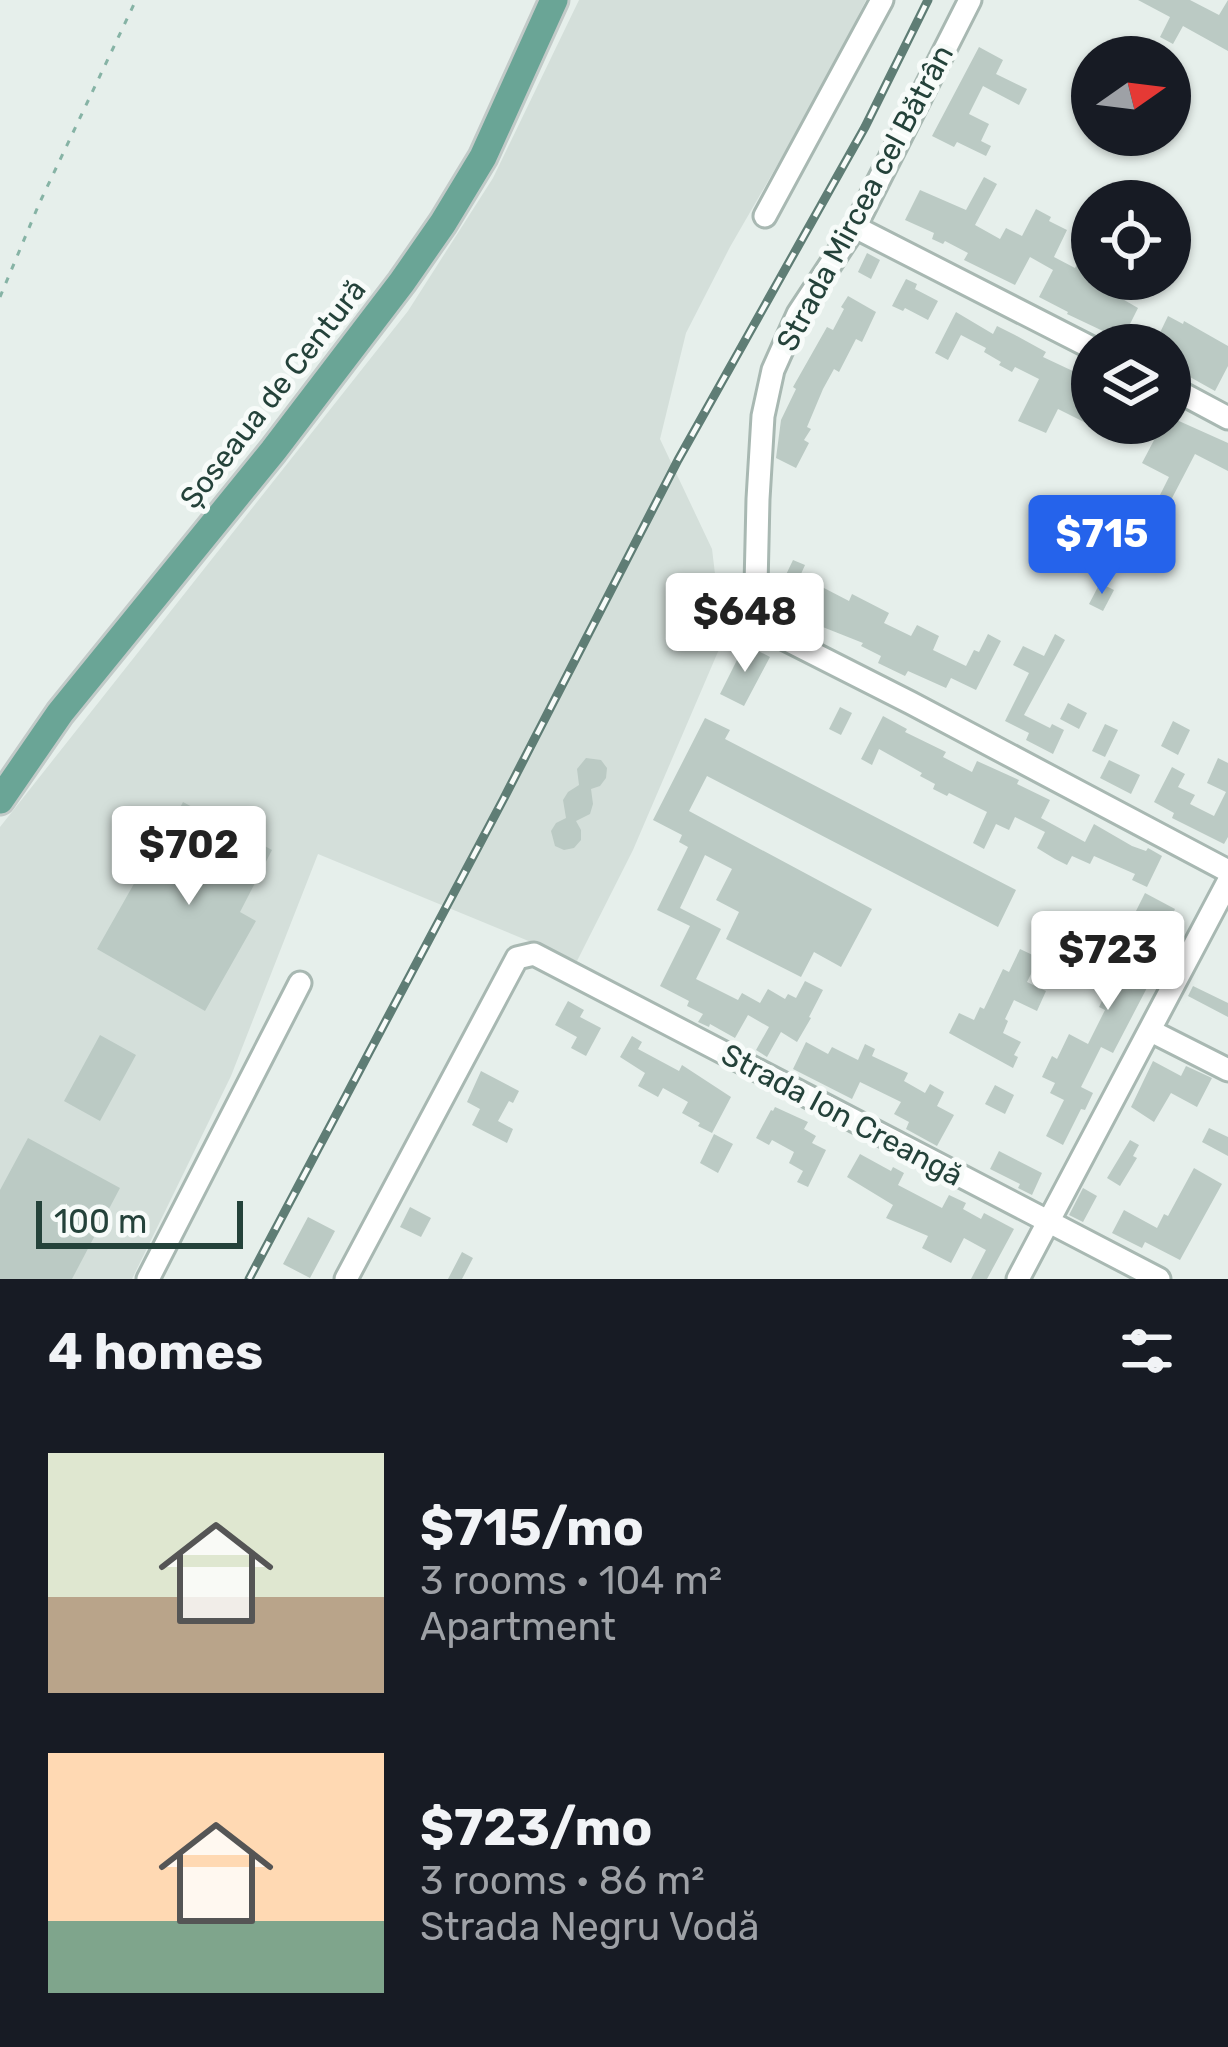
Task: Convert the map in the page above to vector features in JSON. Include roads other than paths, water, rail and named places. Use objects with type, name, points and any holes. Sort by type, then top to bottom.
[{"type":"main road","name":"Șoseaua de Centură","points":[[0,800],[60,713],[274,451],[443,223],[483,157],[554,0]]},
{"type":"street","points":[[765,216],[882,0]]},
{"type":"street","name":"Strada Mircea cel Bătrân","points":[[970,0],[855,227],[789,332],[773,370],[758,499],[759,614],[767,631],[1228,871]]},
{"type":"street","points":[[855,227],[1071,336]]},
{"type":"street","points":[[1191,399],[1228,418]]},
{"type":"street","points":[[1018,1279],[1228,881]]},
{"type":"street","name":"Strada Ion Creangă","points":[[348,1278],[517,958],[534,954],[1159,1279]]},
{"type":"street","points":[[148,1279],[300,983]]},
{"type":"street","points":[[1151,1030],[1228,1070]]},
{"type":"railway","points":[[249,1279],[678,460],[865,127],[928,0]]}]
